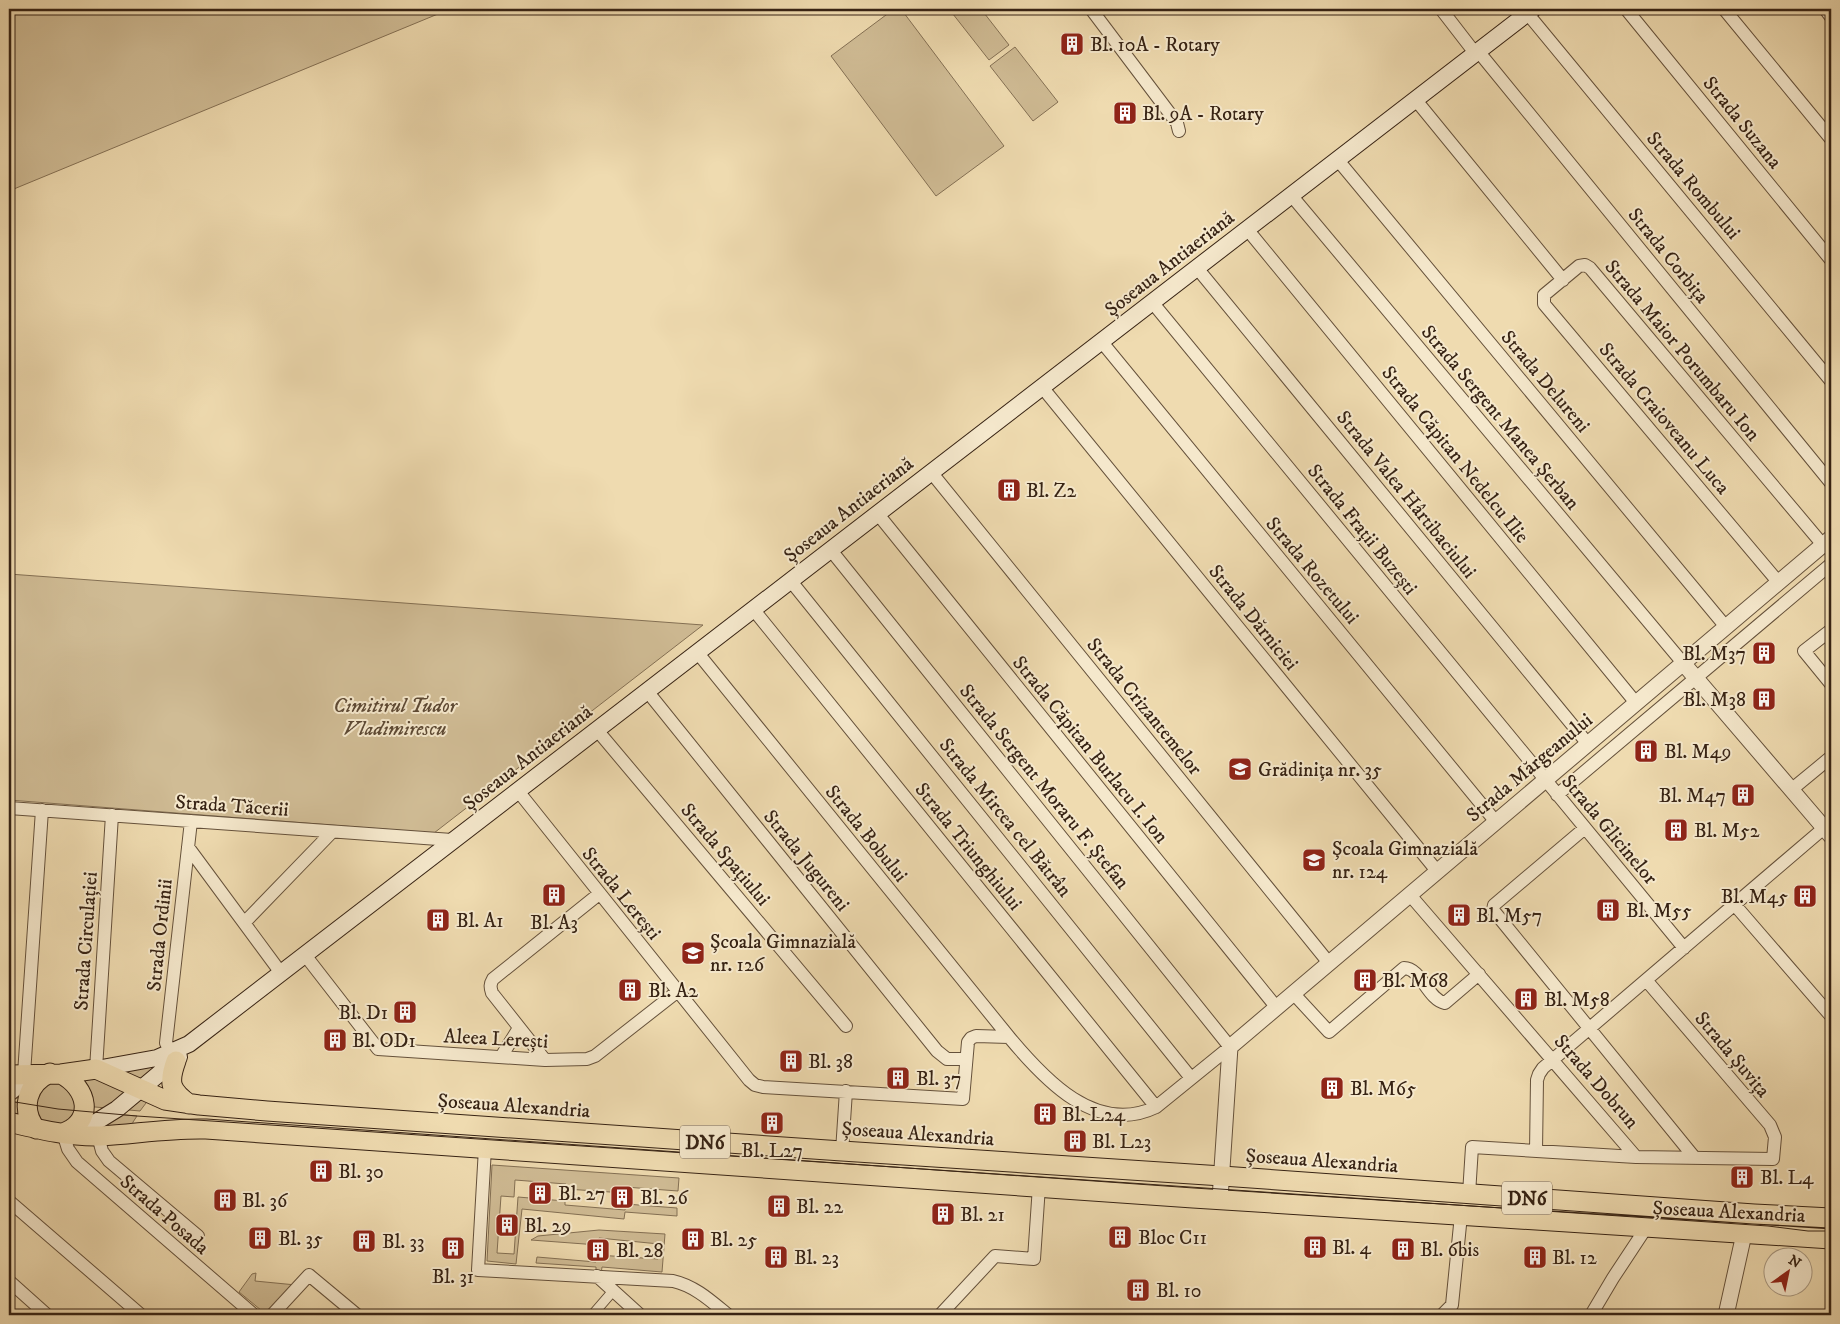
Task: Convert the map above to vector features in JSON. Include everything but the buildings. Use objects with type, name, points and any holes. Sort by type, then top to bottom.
[{"type":"main road","name":"Șoseaua Antiaeriană","points":[[69,1134],[103,1119],[140,1090],[189,1044],[1530,11]]},
{"type":"main road","points":[[9,1093],[35,1074],[96,1070],[174,1057],[171,1077],[172,1088],[179,1097],[189,1104]]},
{"type":"main road","name":"Șoseaua Alexandria","points":[[96,1070],[165,1100],[189,1104],[842,1152],[1222,1176],[1762,1215],[1831,1218]]},
{"type":"main road","points":[[20,1127],[28,1114],[29,1094],[37,1081],[35,1074]]},
{"type":"main road","points":[[35,1074],[78,1086],[82,1093],[84,1112],[69,1134]]},
{"type":"main road","name":"Șoseaua Alexandria","points":[[20,1127],[98,1136],[169,1129],[193,1129],[1831,1239]]},
{"type":"street","points":[[1091,9],[1177,123],[1179,131]]},
{"type":"street","name":"Strada Corbița","points":[[1441,9],[1831,483]]},
{"type":"street","name":"Strada Suzana","points":[[1626,9],[1831,260]]},
{"type":"street","points":[[1724,9],[1831,139]]},
{"type":"street","points":[[1825,9],[1831,17]]},
{"type":"street","name":"Strada Rombului","points":[[1530,11],[1831,381]]},
{"type":"street","points":[[1415,99],[1563,280]]},
{"type":"street","name":"Strada Delureni","points":[[1337,159],[1726,627]]},
{"type":"street","name":"Strada Sergent Manea Șerban","points":[[1291,195],[1683,663]]},
{"type":"street","name":"Strada Căpitan Nedelcu Ilie","points":[[1247,229],[1636,703]]},
{"type":"street","name":"Strada Maior Porumbaru Ion","points":[[1563,280],[1582,265],[1590,268],[1827,542]]},
{"type":"street","name":"Strada Valea Hârtibaciului","points":[[1197,268],[1588,744]]},
{"type":"street","name":"Strada Craioveanu Luca","points":[[1563,280],[1544,296],[1544,304],[1779,583]]},
{"type":"street","name":"Strada Frații Buzești","points":[[1152,302],[1545,780]]},
{"type":"street","name":"Strada Rozetului","points":[[1101,341],[1496,822]]},
{"type":"street","name":"Strada Dărniciei","points":[[1042,387],[1437,871]]},
{"type":"street","name":"Strada Crizantemelor","points":[[931,472],[1329,963]]},
{"type":"street","name":"Strada Căpitan Burlacu I. Ion","points":[[877,513],[1277,1008]]},
{"type":"street","name":"Strada Mărgeanului","points":[[1156,1107],[1277,1008],[1827,542]]},
{"type":"street","name":"Strada Sergent Moraru F. Ștefan","points":[[830,549],[1230,1047]]},
{"type":"street","name":"Strada Mărgeanului","points":[[1557,795],[1831,564]]},
{"type":"street","name":"Strada Mircea cel Bătrân","points":[[790,580],[1191,1078]]},
{"type":"street","name":"Strada Triunghiului","points":[[753,609],[1156,1107]]},
{"type":"street","points":[[1831,630],[1804,651],[1831,684]]},
{"type":"street","name":"Strada Bobului","points":[[697,652],[1009,1037]]},
{"type":"street","points":[[1536,1151],[1537,1080],[1543,1068],[1734,904],[1828,832],[1683,663]]},
{"type":"street","name":"Strada Jugureni","points":[[647,691],[937,1051],[947,1058],[966,1059]]},
{"type":"street","name":"Strada Spațiului","points":[[597,730],[846,1026]]},
{"type":"street","points":[[1792,790],[1831,757]]},
{"type":"street","name":"Strada Glicinelor","points":[[1545,780],[1684,948]]},
{"type":"street","name":"Strada Lerești","points":[[518,791],[599,894],[755,1085],[962,1099],[968,1042],[971,1038],[976,1036],[1009,1037]]},
{"type":"street","name":"Strada Tăcerii","points":[[9,808],[452,840]]},
{"type":"street","points":[[35,1074],[42,810]]},
{"type":"street","name":"Strada Circulației","points":[[96,1070],[112,816]]},
{"type":"street","name":"Strada Ordinii","points":[[174,1057],[166,1043],[191,821]]},
{"type":"street","points":[[1584,828],[1493,907],[1694,1157]]},
{"type":"street","points":[[244,923],[332,832]]},
{"type":"street","points":[[188,847],[281,973]]},
{"type":"street","points":[[545,1060],[492,993],[490,987],[493,978],[599,894]]},
{"type":"street","name":"Strada Dobrun","points":[[1410,894],[1636,1157]]},
{"type":"street","points":[[1734,904],[1831,1016]]},
{"type":"street","name":"Aleea Lerești","points":[[305,955],[378,1049],[545,1060],[587,1059],[595,1056],[678,991]]},
{"type":"street","points":[[1294,993],[1329,1032],[1404,968],[1412,970],[1438,1001],[1442,1003],[1445,1003],[1479,974]]},
{"type":"street","name":"Strada Șuvița","points":[[1646,980],[1770,1126],[1775,1137],[1774,1159],[1694,1157]]},
{"type":"street","points":[[501,1057],[519,1028]]},
{"type":"street","points":[[1009,1037],[1046,1079],[1080,1103],[1103,1112],[1116,1114],[1144,1112],[1156,1107]]},
{"type":"street","points":[[1220,1199],[1230,1047]]},
{"type":"street","points":[[842,1152],[846,1092]]},
{"type":"street","name":"Strada Posada","points":[[69,1134],[68,1150],[77,1162],[254,1315]]},
{"type":"street","points":[[98,1136],[102,1151],[109,1161],[198,1236]]},
{"type":"street","points":[[1469,1194],[1472,1147],[1636,1157],[1694,1157]]},
{"type":"street","points":[[485,1148],[478,1270],[665,1280],[681,1283],[697,1291],[728,1315]]},
{"type":"street","points":[[940,1315],[995,1256],[1034,1259],[1039,1186]]},
{"type":"street","points":[[9,1201],[141,1315]]},
{"type":"street","points":[[1442,1315],[1452,1305],[1461,1215]]},
{"type":"street","points":[[1591,1315],[1646,1228]]},
{"type":"street","points":[[1726,1315],[1744,1234]]},
{"type":"street","points":[[272,1315],[310,1275],[357,1315]]},
{"type":"street","points":[[597,1276],[640,1315]]},
{"type":"street","points":[[9,1281],[48,1315]]},
{"type":"street","points":[[596,1315],[594,1314],[613,1291]]},
{"type":"green space","points":[[9,9],[450,9],[9,191]]},
{"type":"green space","points":[[894,9],[901,9],[1004,146],[936,196],[831,56]]},
{"type":"green space","points":[[949,9],[981,9],[1009,45],[989,60]]},
{"type":"green space","points":[[1015,47],[1058,102],[1033,121],[990,66]]},
{"type":"green space","name":"Cimitirul Tudor Vladimirescu","points":[[9,574],[703,625],[434,833],[9,800]]},
{"type":"green space","points":[[176,1051],[141,1090],[152,1095],[140,1111],[84,1106],[84,1112],[137,1116],[133,1122],[131,1133],[9,1122],[9,1101],[27,1105],[27,1099],[9,1097],[9,1093]]},
{"type":"green space","points":[[492,1165],[679,1178],[678,1191],[625,1187],[625,1193],[566,1189],[566,1184],[515,1180],[514,1197],[501,1196],[497,1253],[514,1254],[518,1197],[565,1201],[565,1205],[625,1210],[626,1204],[677,1208],[677,1216],[625,1212],[624,1219],[522,1209],[516,1264],[487,1261]]},
{"type":"green space","points":[[599,1230],[665,1234],[662,1272],[602,1267],[601,1274],[596,1274],[596,1267],[536,1263],[537,1257],[596,1262],[597,1255],[658,1259],[659,1244],[599,1238],[598,1245],[531,1240],[538,1236]]},
{"type":"green space","points":[[256,1273],[255,1281],[296,1285],[267,1315],[239,1292],[252,1274]]},
{"type":"tram line","points":[[9,1101],[58,1109],[137,1116],[1768,1226],[1808,1231],[1831,1231]]},
{"type":"place","name":"Bl. 10A - Rotary","points":[[1072,44]]},
{"type":"place","name":"Bl. 9A - Rotary","points":[[1125,113]]},
{"type":"place","name":"Bl. Z2","points":[[1009,490]]},
{"type":"place","name":"Bl. M37","points":[[1764,653]]},
{"type":"place","name":"Bl. M38","points":[[1764,699]]},
{"type":"place","name":"Bl. M49","points":[[1646,751]]},
{"type":"place","name":"Grădinița nr. 35","points":[[1240,769]]},
{"type":"place","name":"Bl. M47","points":[[1743,795]]},
{"type":"place","name":"Bl. M52","points":[[1676,830]]},
{"type":"place","name":"Școala Gimnazială nr. 124","points":[[1314,860]]},
{"type":"place","name":"Bl. A3","points":[[554,895]]},
{"type":"place","name":"Bl. M45","points":[[1805,896]]},
{"type":"place","name":"Bl. M55","points":[[1608,910]]},
{"type":"place","name":"Bl. M57","points":[[1459,915]]},
{"type":"place","name":"Bl. A1","points":[[438,920]]},
{"type":"place","name":"Școala Gimnazială nr. 126","points":[[693,953]]},
{"type":"place","name":"Bl. M68","points":[[1365,980]]},
{"type":"place","name":"Bl. A2","points":[[630,990]]},
{"type":"place","name":"Bl. M58","points":[[1526,999]]},
{"type":"place","name":"Bl. D1","points":[[405,1012]]},
{"type":"place","name":"Bl. OD1","points":[[335,1040]]},
{"type":"place","name":"Bl. 38","points":[[791,1061]]},
{"type":"place","name":"Bl. 37","points":[[898,1078]]},
{"type":"place","name":"Bl. M65","points":[[1332,1088]]},
{"type":"place","name":"Bl. L24","points":[[1045,1114]]},
{"type":"place","name":"Bl. L27","points":[[772,1123]]},
{"type":"place","name":"Bl. L23","points":[[1075,1141]]},
{"type":"place","name":"Bl. 30","points":[[321,1171]]},
{"type":"place","name":"Bl. L4","points":[[1742,1177]]},
{"type":"place","name":"Bl. 27","points":[[540,1193]]},
{"type":"place","name":"Bl. 26","points":[[622,1197]]},
{"type":"place","name":"Bl. 36","points":[[225,1200]]},
{"type":"place","name":"Bl. 22","points":[[779,1206]]},
{"type":"place","name":"Bl. 21","points":[[943,1214]]},
{"type":"place","name":"Bl. 29","points":[[507,1225]]},
{"type":"place","name":"Bloc C11","points":[[1120,1237]]},
{"type":"place","name":"Bl. 35","points":[[260,1238]]},
{"type":"place","name":"Bl. 25","points":[[693,1239]]},
{"type":"place","name":"Bl. 33","points":[[364,1241]]},
{"type":"place","name":"Bl. 4","points":[[1315,1247]]},
{"type":"place","name":"Bl. 31","points":[[453,1248]]},
{"type":"place","name":"Bl. 6bis","points":[[1403,1249]]},
{"type":"place","name":"Bl. 28","points":[[598,1250]]},
{"type":"place","name":"Bl. 23","points":[[776,1257]]},
{"type":"place","name":"Bl. 12","points":[[1535,1257]]},
{"type":"place","name":"Bl. 10","points":[[1138,1290]]}]
